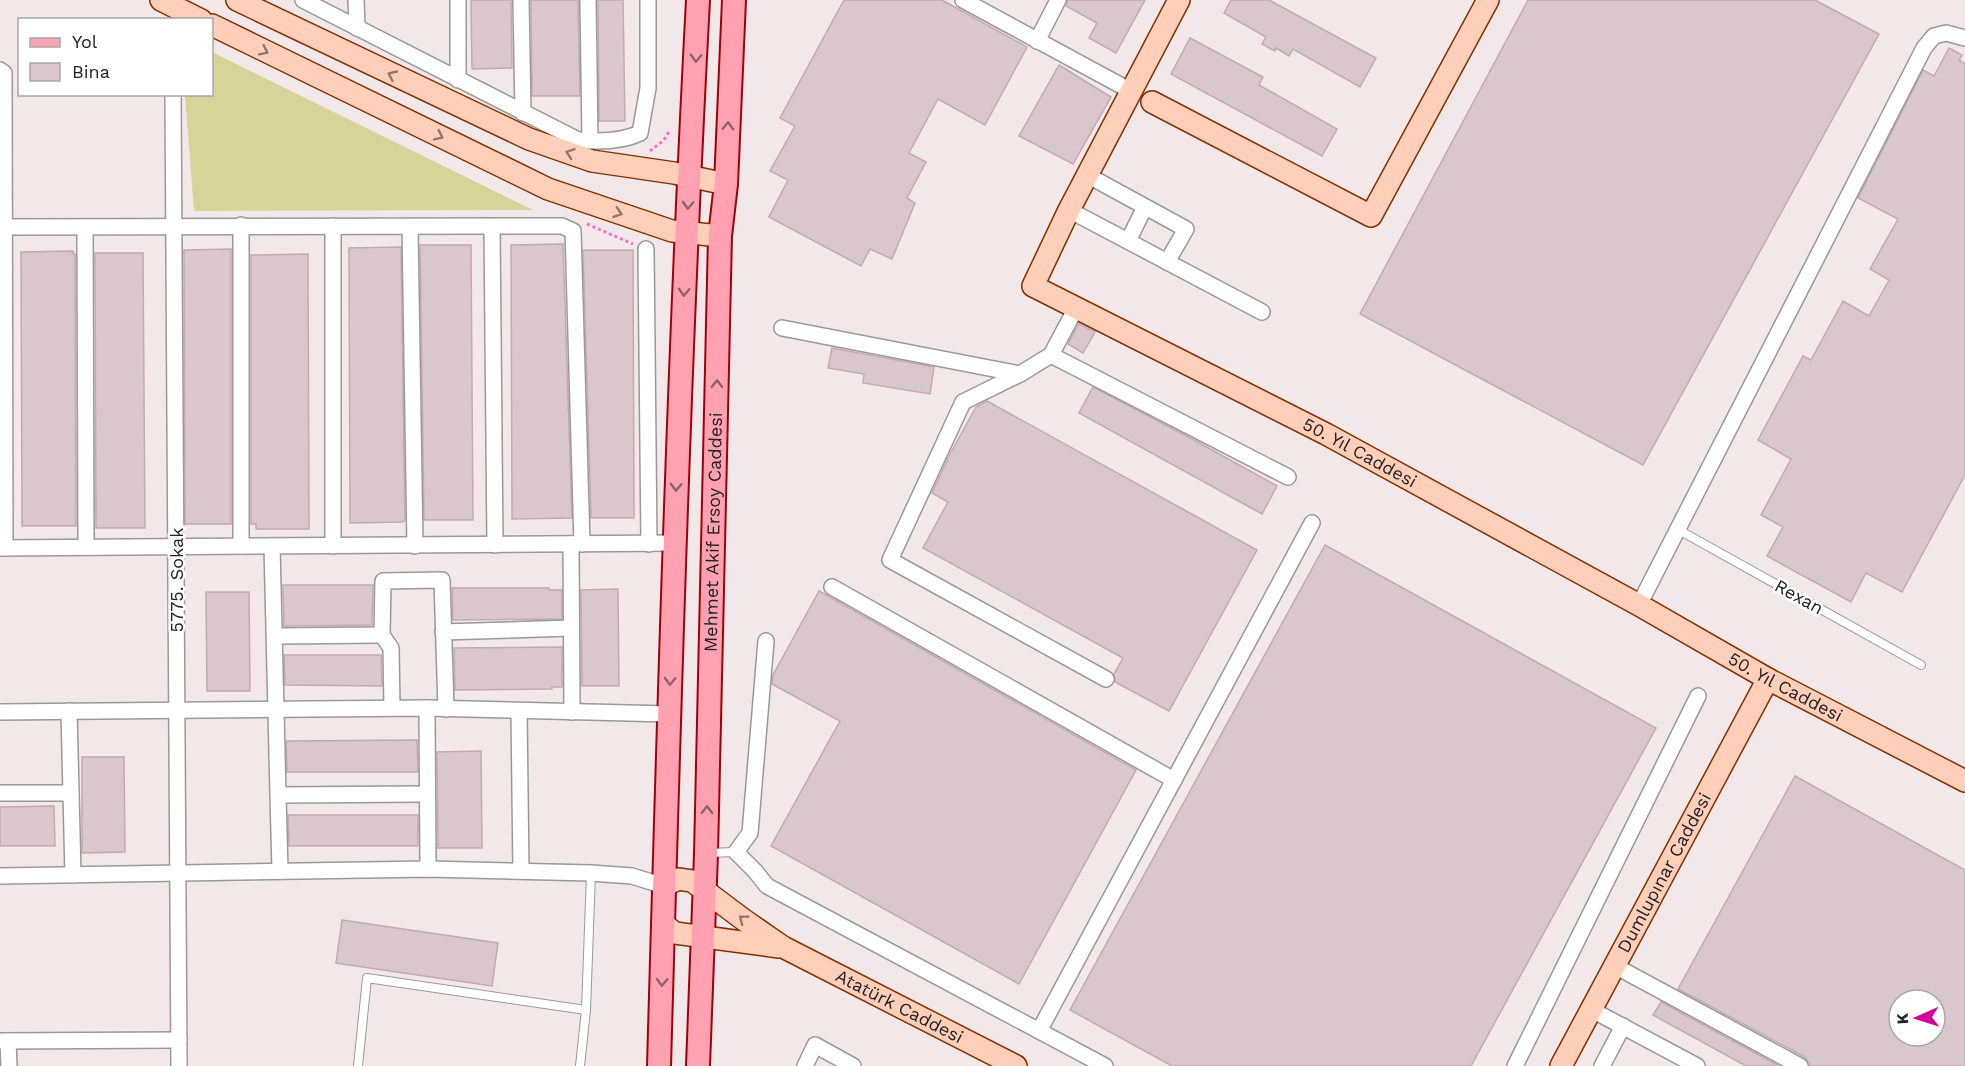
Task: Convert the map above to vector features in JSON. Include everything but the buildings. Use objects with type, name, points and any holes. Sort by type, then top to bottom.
[{"type":"main road","name":"Mehmet Akif Ersoy Caddesi","points":[[659,1066],[674,543],[698,0]]},
{"type":"main road","name":"Mehmet Akif Ersoy Caddesi","points":[[698,1066],[706,854],[720,236],[726,184],[734,0]]},
{"type":"street","points":[[237,0],[529,139],[592,161],[726,184]]},
{"type":"street","points":[[304,0],[523,113],[578,140],[590,141],[602,141],[640,133],[648,88],[648,0]]},
{"type":"street","points":[[356,0],[357,28]]},
{"type":"street","points":[[458,0],[458,80]]},
{"type":"street","points":[[520,0],[523,113]]},
{"type":"street","points":[[588,0],[590,141]]},
{"type":"street","points":[[963,0],[1131,91]]},
{"type":"street","points":[[1037,41],[1058,0]]},
{"type":"street","name":"50. Yıl Caddesi","points":[[1179,0],[1069,210],[1033,286],[1326,434],[1639,605],[1768,679],[1965,781]]},
{"type":"street","points":[[1152,102],[1371,216],[1488,0]]},
{"type":"street","points":[[169,8],[196,18]]},
{"type":"street","points":[[213,25],[548,189],[672,231],[720,236]]},
{"type":"street","points":[[1639,605],[1924,48],[1934,36],[1946,33],[1965,38]]},
{"type":"street","points":[[0,70],[4,73],[2,548],[674,543]]},
{"type":"street","name":"5775. Sokak","points":[[173,96],[179,1066]]},
{"type":"street","points":[[1087,176],[1186,229],[1167,262]]},
{"type":"street","points":[[1128,241],[1145,207]]},
{"type":"street","points":[[1069,210],[1262,312]]},
{"type":"street","points":[[241,225],[241,546]]},
{"type":"street","points":[[333,226],[333,546]]},
{"type":"street","points":[[410,226],[415,546]]},
{"type":"street","points":[[2,227],[562,226],[573,231],[576,544],[572,628],[572,712]]},
{"type":"street","points":[[85,227],[86,547]]},
{"type":"street","points":[[492,227],[495,545]]},
{"type":"street","points":[[646,249],[650,544]]},
{"type":"street","points":[[1076,308],[1051,355],[1020,374],[963,402],[890,560],[1106,679]]},
{"type":"street","points":[[782,328],[1020,374]]},
{"type":"street","points":[[1051,355],[1288,477]]},
{"type":"street","points":[[1040,1031],[1312,523]]},
{"type":"street","points":[[272,546],[279,871]]},
{"type":"street","points":[[392,708],[391,648],[381,635],[383,581],[442,580],[446,709]]},
{"type":"street","points":[[832,587],[1174,780]]},
{"type":"street","points":[[443,632],[572,628]]},
{"type":"street","points":[[274,636],[381,635]]},
{"type":"street","points":[[766,641],[750,833],[736,852],[767,886],[1105,1066]]},
{"type":"street","name":"Dumlupınar Caddesi","points":[[1561,1066],[1768,679]]},
{"type":"street","points":[[1515,1066],[1698,696]]},
{"type":"street","points":[[0,712],[427,708],[669,714]]},
{"type":"street","points":[[427,708],[428,870]]},
{"type":"street","points":[[69,711],[73,875]]},
{"type":"street","points":[[519,712],[521,871]]},
{"type":"street","points":[[0,793],[71,794]]},
{"type":"street","points":[[278,795],[426,794]]},
{"type":"street","points":[[0,876],[428,870],[591,873],[632,876],[664,886],[685,879],[704,889],[783,947]]},
{"type":"street","points":[[663,924],[675,933],[783,947]]},
{"type":"street","name":"Atatürk Caddesi","points":[[783,947],[1016,1066]]},
{"type":"street","points":[[1616,966],[1800,1066]]},
{"type":"street","points":[[1592,1010],[1697,1066]]},
{"type":"street","points":[[1602,1066],[1623,1026]]},
{"type":"street","points":[[9,1066],[4,1041],[179,1040]]},
{"type":"street","points":[[805,1066],[815,1045],[853,1066]]},
{"type":"lane","name":"Rexan","points":[[1677,529],[1921,665]]},
{"type":"lane","points":[[706,854],[736,852]]},
{"type":"lane","points":[[580,1066],[586,1011],[591,873]]},
{"type":"lane","points":[[358,1066],[367,978],[586,1011]]},
{"type":"shaded area","points":[[213,52],[533,210],[194,211],[185,96],[213,96]]}]
